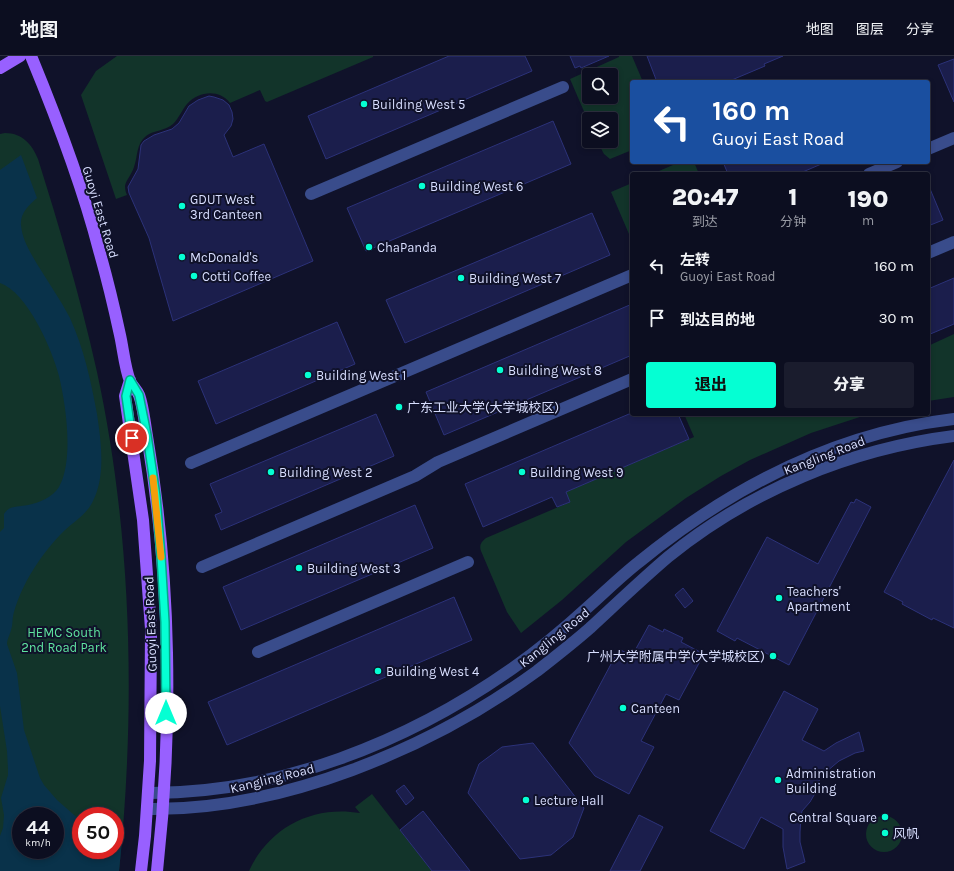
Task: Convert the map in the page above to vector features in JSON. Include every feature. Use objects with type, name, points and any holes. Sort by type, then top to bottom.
[{"type":"main road","points":[[0,68],[20,56]]},
{"type":"main road","name":"Guoyi East Road","points":[[31,56],[61,132],[89,213],[114,308],[130,380],[139,395],[147,435],[156,496],[161,556],[166,660],[166,748],[158,871]]},
{"type":"main road","name":"Guoyi East Road","points":[[130,380],[126,396],[143,520],[151,629],[151,710],[148,793],[141,871]]},
{"type":"street","points":[[312,194],[563,87]]},
{"type":"street","points":[[930,148],[954,138]]},
{"type":"street","points":[[873,172],[892,164]]},
{"type":"street","points":[[930,252],[954,242]]},
{"type":"street","points":[[192,463],[630,276]]},
{"type":"street","points":[[202,567],[415,476],[438,462],[630,380]]},
{"type":"street","name":"Kangling Road","points":[[148,793],[202,791],[231,787],[300,771],[365,749],[427,721],[484,688],[519,664],[554,636],[636,564],[674,534],[711,508],[745,488],[779,471],[853,440],[913,424],[954,419]]},
{"type":"street","name":"Kangling Road","points":[[147,809],[197,807],[231,803],[329,778],[383,758],[428,737],[481,708],[536,671],[590,628],[623,596],[670,556],[726,517],[779,487],[869,452],[901,444],[954,436]]},
{"type":"street","points":[[258,652],[468,562]]},
{"type":"green space","points":[[117,56],[373,57],[267,102],[265,101],[260,90],[230,103],[220,95],[209,93],[197,96],[187,104],[173,124],[167,128],[149,134],[143,139],[139,146],[133,170],[125,186],[127,195],[116,199],[81,95],[96,71]]},
{"type":"green space","points":[[619,56],[632,56],[642,80],[630,80],[630,151],[610,159],[604,154],[601,148],[618,148],[618,112],[584,112],[570,79],[582,74],[582,104],[618,104],[618,68],[594,68]]},
{"type":"green space","name":"HEMC South 2nd Road Park","points":[[5,133],[16,135],[26,140],[38,159],[77,291],[97,372],[109,433],[118,495],[128,621],[129,684],[128,747],[124,809],[124,807],[72,807],[72,859],[120,859],[119,871],[0,871],[0,134]]},
{"type":"green space","points":[[675,164],[695,164],[698,172],[657,172]]},
{"type":"green space","points":[[630,184],[630,236],[611,192]]},
{"type":"green space","points":[[954,334],[954,397],[930,401],[930,345]]},
{"type":"green space","points":[[685,416],[863,416],[811,433],[750,460],[686,498],[626,542],[562,600],[521,633],[507,612],[481,551],[480,545],[482,542],[486,538],[570,502],[566,492],[694,437]]},
{"type":"green space","points":[[372,794],[432,871],[249,871],[268,842],[294,822],[309,816],[326,812],[343,811],[360,813],[355,807]]},
{"type":"green space","points":[[888,816],[897,821],[901,827],[901,841],[897,847],[888,852],[880,852],[871,847],[867,841],[866,830],[871,821],[877,817]]},
{"type":"water","points":[[21,155],[37,198],[28,206],[22,217],[21,225],[23,235],[37,264],[70,318],[79,341],[95,402],[100,435],[101,469],[97,491],[90,506],[53,543],[32,571],[17,602],[7,644],[17,673],[24,730],[40,778],[57,800],[72,813],[72,859],[120,859],[119,871],[0,871],[0,836],[3,828],[4,815],[1,798],[8,775],[8,769],[7,751],[0,706],[0,532],[4,528],[4,514],[6,511],[14,507],[25,506],[41,501],[53,494],[59,487],[64,476],[67,432],[64,402],[59,376],[51,351],[29,309],[10,288],[0,283],[0,170]]},
{"type":"building","name":"Building West 5","points":[[449,56],[525,56],[532,71],[326,159],[308,116]]},
{"type":"building","points":[[570,56],[609,56],[581,68],[580,66],[575,68]]},
{"type":"building","points":[[647,56],[783,56],[764,64],[765,66],[732,80],[656,80]]},
{"type":"building","points":[[954,59],[954,102],[938,65]]},
{"type":"building","name":"GDUT West 3rd Canteen","points":[[209,96],[223,100],[229,105],[232,112],[233,119],[231,126],[224,135],[233,157],[264,144],[313,261],[173,321],[149,238],[129,193],[128,187],[138,169],[141,145],[144,141],[154,135],[172,129],[179,123],[189,106],[198,100]]},
{"type":"building","name":"Building West 6","points":[[553,121],[571,164],[366,251],[347,208]]},
{"type":"building","points":[[724,164],[821,164],[803,172],[727,172]]},
{"type":"building","points":[[930,189],[943,220],[930,225]]},
{"type":"building","name":"Building West 7","points":[[592,213],[610,255],[405,343],[386,300]]},
{"type":"building","points":[[954,278],[954,324],[930,334],[930,288]]},
{"type":"building","name":"Building West 8","points":[[630,305],[630,356],[444,435],[426,392]]},
{"type":"building","name":"Building West 1","points":[[337,322],[355,364],[216,424],[198,381]]},
{"type":"building","name":"Building West 2","points":[[376,414],[394,456],[221,530],[215,515],[222,512],[210,484]]},
{"type":"building","name":"Building West 9","points":[[629,414],[630,416],[679,416],[689,439],[566,492],[570,502],[557,507],[552,497],[483,527],[465,484]]},
{"type":"building","points":[[954,460],[954,628],[933,618],[932,620],[902,604],[903,602],[884,592]]},
{"type":"building","name":"Teachers' Apartment","points":[[856,499],[871,507],[789,665],[737,638],[735,641],[717,631],[767,537],[818,564],[851,502],[854,503]]},
{"type":"building","name":"Building West 3","points":[[415,505],[433,548],[241,630],[223,587]]},
{"type":"building","points":[[683,588],[693,601],[685,608],[675,595]]},
{"type":"building","name":"Building West 4","points":[[454,597],[472,640],[227,745],[208,702]]},
{"type":"building","name":"Canteen","points":[[649,625],[663,632],[664,629],[683,638],[681,642],[704,654],[679,700],[666,694],[641,741],[654,747],[629,794],[595,776],[569,743],[619,649],[632,656]]},
{"type":"building","name":"Administration Building","points":[[784,691],[818,709],[802,740],[824,751],[836,743],[859,732],[864,751],[855,753],[839,761],[820,777],[817,790],[810,802],[802,811],[801,816],[800,842],[805,862],[787,869],[783,847],[783,829],[761,817],[744,849],[710,831]]},
{"type":"building","name":"Lecture Hall","points":[[533,743],[584,808],[573,837],[551,855],[520,859],[468,793],[479,764],[502,747]]},
{"type":"building","points":[[404,785],[414,798],[406,805],[396,791]]},
{"type":"building","points":[[423,811],[470,871],[432,871],[400,830]]},
{"type":"building","points":[[639,815],[663,827],[640,871],[610,871]]},
{"type":"slow traffic","points":[[153,478],[161,557]]},
{"type":"place","name":"Building West 5","points":[[364,104]]},
{"type":"place","name":"Building West 6","points":[[422,186]]},
{"type":"place","name":"GDUT West 3rd Canteen","points":[[182,206]]},
{"type":"place","name":"ChaPanda","points":[[369,247]]},
{"type":"place","name":"McDonald's","points":[[182,257]]},
{"type":"place","name":"Cotti Coffee","points":[[194,276]]},
{"type":"place","name":"Building West 7","points":[[461,278]]},
{"type":"place","name":"Building West 8","points":[[500,370]]},
{"type":"place","name":"Building West 1","points":[[308,375]]},
{"type":"place","name":"广东工业大学(大学城校区)","points":[[399,407]]},
{"type":"place","name":"Building West 2","points":[[271,472]]},
{"type":"place","name":"Building West 9","points":[[522,472]]},
{"type":"place","name":"Building West 3","points":[[299,568]]},
{"type":"place","name":"Teachers' Apartment","points":[[779,598]]},
{"type":"place","name":"广州大学附属中学(大学城校区)","points":[[773,656]]},
{"type":"place","name":"Building West 4","points":[[378,671]]},
{"type":"place","name":"Canteen","points":[[623,708]]},
{"type":"place","name":"Administration Building","points":[[778,780]]},
{"type":"place","name":"Lecture Hall","points":[[526,800]]},
{"type":"place","name":"Central Square","points":[[885,817]]},
{"type":"place","name":"风帆","points":[[885,833]]},
{"type":"route","points":[[132,438],[126,396],[130,380],[139,395],[147,435],[156,496],[165,622],[166,713]]}]
